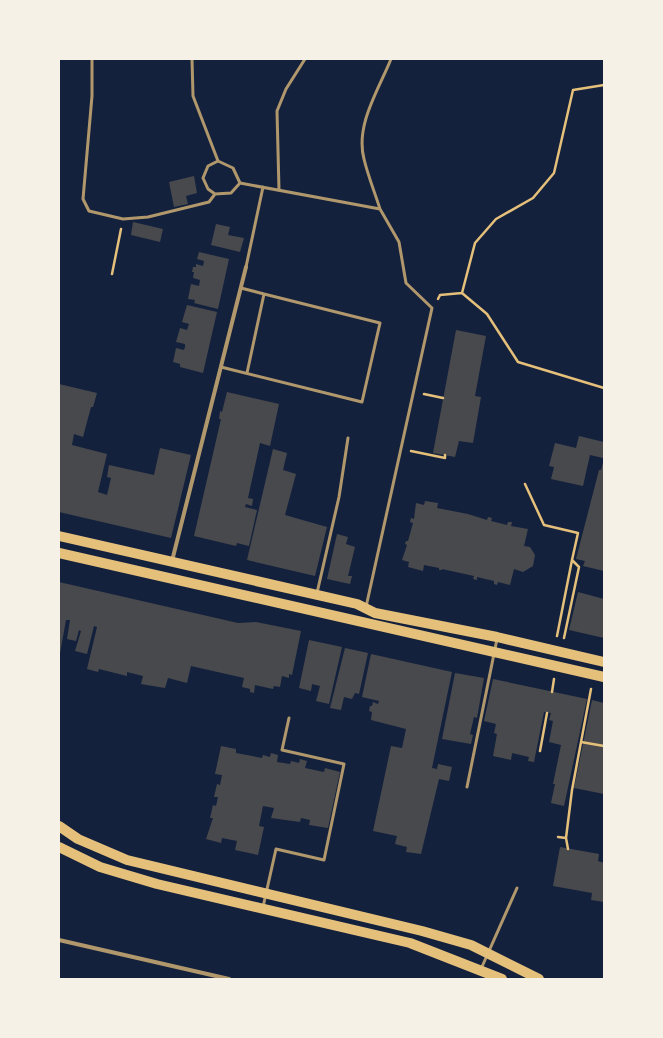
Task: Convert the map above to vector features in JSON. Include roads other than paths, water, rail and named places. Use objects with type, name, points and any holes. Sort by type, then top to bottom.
[{"type":"main road","points":[[59,536],[356,604],[375,613],[497,637],[604,662]]},
{"type":"main road","points":[[59,553],[599,676]]},
{"type":"main road","points":[[59,826],[78,839],[127,860],[265,895],[422,931],[471,945],[539,979]]},
{"type":"main road","points":[[59,847],[100,867],[157,884],[386,936],[410,943],[481,969],[502,979]]},
{"type":"street","points":[[172,561],[246,268]]},
{"type":"street","points":[[59,940],[229,979]]},
{"type":"lane","points":[[92,59],[92,96],[83,199],[89,211],[124,219],[148,217],[208,202],[215,194]]},
{"type":"lane","points":[[192,59],[193,96],[218,161],[233,168],[240,183]]},
{"type":"lane","points":[[279,190],[277,111],[286,89],[305,59]]},
{"type":"lane","points":[[366,608],[432,308],[406,283],[399,242],[380,209],[363,158],[363,135],[368,114],[391,59]]},
{"type":"lane","points":[[218,161],[208,166],[203,178],[208,189],[215,194],[231,193],[240,183]]},
{"type":"lane","points":[[240,183],[380,209]]},
{"type":"lane","points":[[246,268],[263,188]]},
{"type":"lane","points":[[222,367],[362,402],[380,323],[241,288]]},
{"type":"lane","points":[[247,373],[264,294]]},
{"type":"lane","points":[[317,595],[339,497],[348,438]]},
{"type":"lane","points":[[467,787],[497,637]]},
{"type":"lane","points":[[263,909],[276,849],[324,860],[344,764],[282,750],[289,718]]},
{"type":"lane","points":[[481,969],[487,952],[517,888]]}]
